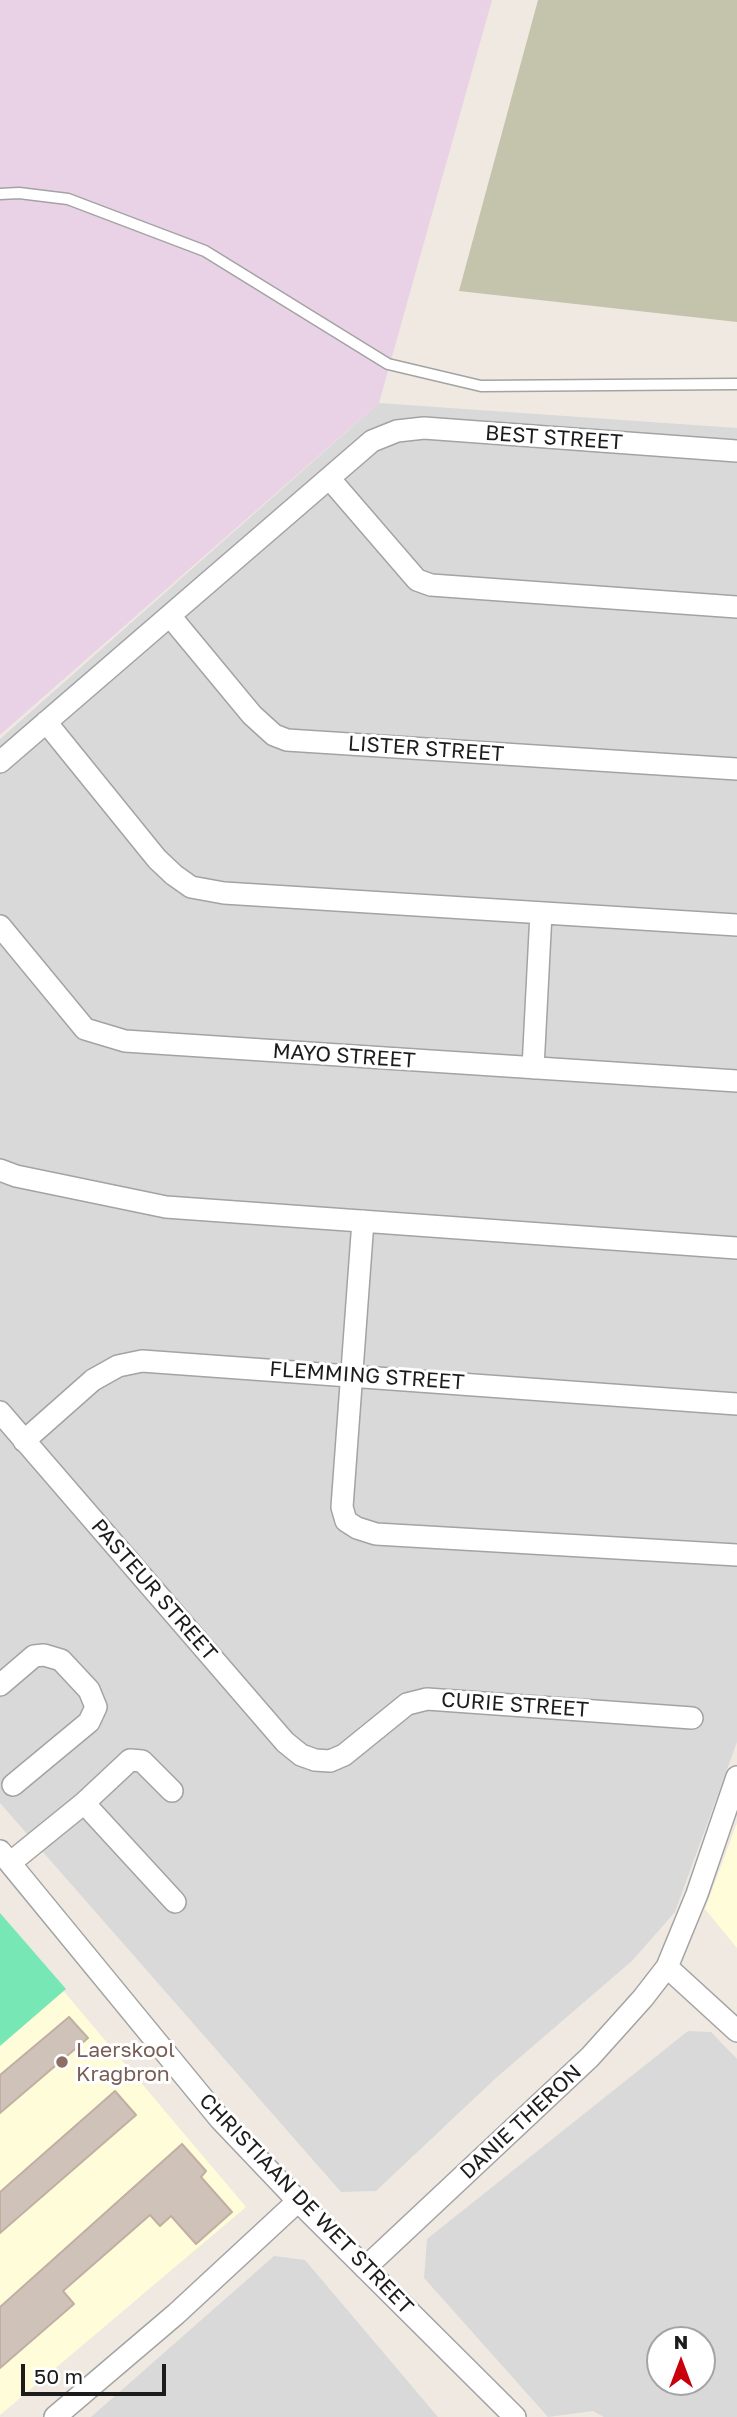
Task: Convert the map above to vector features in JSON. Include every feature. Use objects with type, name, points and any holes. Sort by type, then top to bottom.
[{"type":"street","name":"BEST STREET","points":[[329,478],[372,441],[397,431],[424,428],[737,451]]},
{"type":"street","points":[[0,762],[329,478],[417,580],[431,585],[737,607]]},
{"type":"street","name":"LISTER STREET","points":[[170,616],[257,721],[274,735],[287,740],[737,769]]},
{"type":"street","points":[[46,722],[157,859],[191,887],[224,893],[737,925]]},
{"type":"street","points":[[533,1068],[541,913]]},
{"type":"street","name":"MAYO STREET","points":[[0,926],[75,1020],[85,1029],[125,1041],[737,1081]]},
{"type":"street","points":[[0,1170],[16,1176],[166,1207],[737,1248]]},
{"type":"street","points":[[363,1222],[342,1507],[346,1521],[376,1534],[737,1555]]},
{"type":"street","name":"FLEMMING STREET","points":[[24,1441],[93,1380],[118,1366],[142,1361],[737,1404]]},
{"type":"street","name":"PASTEUR STREET","points":[[0,1412],[285,1742],[301,1755],[314,1760]]},
{"type":"street","points":[[0,1685],[34,1656],[44,1655],[61,1660],[89,1689],[96,1707],[89,1722],[13,1785]]},
{"type":"street","name":"CURIE STREET","points":[[314,1760],[330,1761],[344,1755],[407,1704],[426,1699],[692,1718]]},
{"type":"street","points":[[5,1857],[83,1803],[130,1760],[142,1761],[172,1791]]},
{"type":"street","name":"DANIE THERON","points":[[365,2268],[590,2057],[643,1998],[667,1966],[697,1894],[737,1777]]},
{"type":"street","points":[[83,1803],[175,1902]]},
{"type":"street","name":"CHRISTIAAN DE WET STREET","points":[[5,1857],[220,2119],[298,2202],[515,2417]]},
{"type":"street","points":[[667,1966],[737,2031]]},
{"type":"street","points":[[55,2417],[176,2314],[298,2202]]},
{"type":"lane","points":[[0,194],[19,193],[68,199],[205,251],[388,364],[481,386],[737,384]]},
{"type":"shaded area","points":[[0,0],[492,0],[379,403],[0,735]]},
{"type":"shaded area","points":[[538,0],[737,0],[737,322],[459,291]]},
{"type":"shaded area","points":[[379,403],[737,428],[737,1742],[675,1912],[632,1961],[497,2077],[376,2191],[341,2192],[0,1803],[0,739]]},
{"type":"shaded area","points":[[737,1823],[737,1948],[705,1909]]},
{"type":"shaded area","name":"Laerskool Kragbron","points":[[0,1916],[246,2207],[0,2415]]},
{"type":"shaded area","points":[[688,2031],[711,2032],[737,2059],[737,2417],[604,2417],[593,2411],[548,2417],[424,2278],[427,2239]]},
{"type":"shaded area","points":[[274,2256],[305,2260],[438,2417],[91,2417]]},
{"type":"green space","points":[[0,1913],[66,1989],[0,2046]]},
{"type":"building","points":[[69,2017],[88,2038],[0,2113],[0,2075]]},
{"type":"building","points":[[115,2091],[136,2115],[0,2233],[0,2192]]},
{"type":"building","points":[[182,2144],[206,2171],[201,2177],[232,2212],[196,2244],[171,2216],[160,2226],[150,2215],[63,2291],[74,2304],[0,2368],[0,2307]]},
{"type":"place","name":"Laerskool Kragbron","points":[[62,2062]]}]
